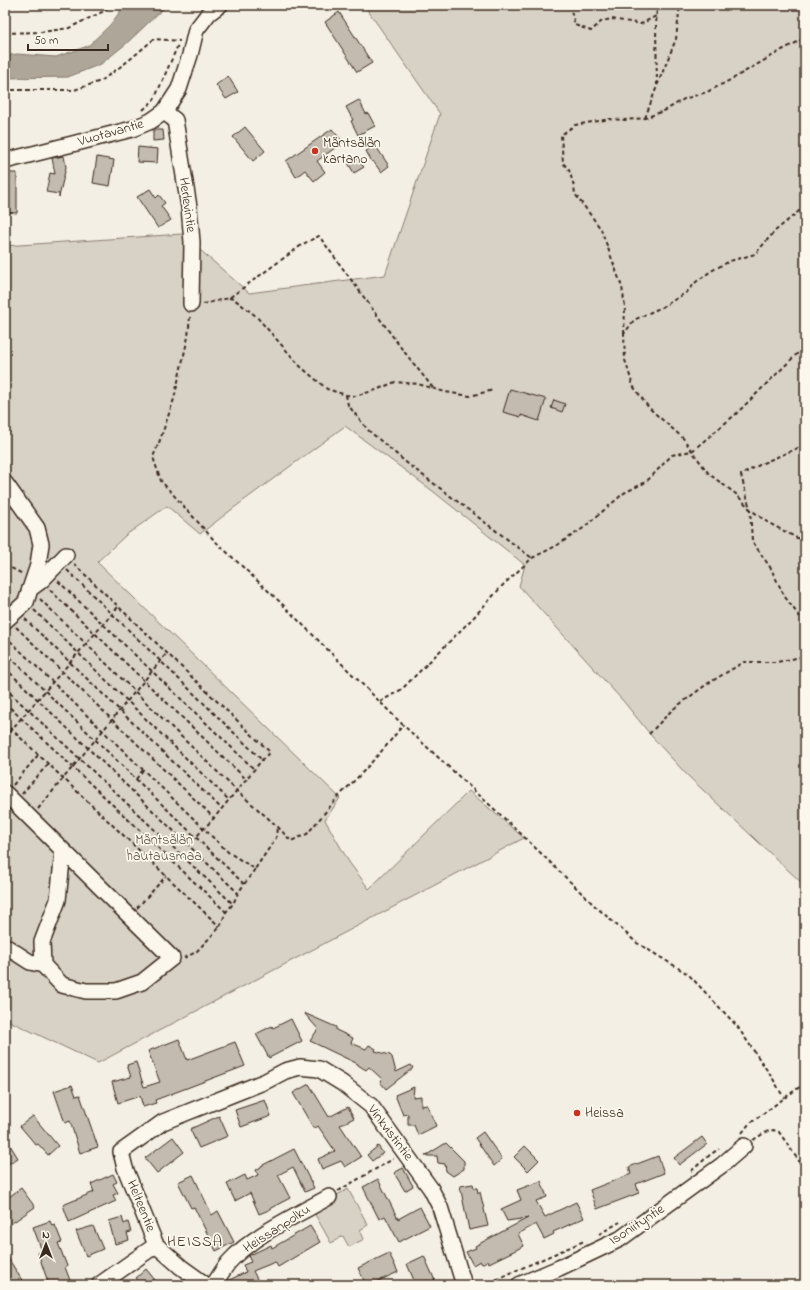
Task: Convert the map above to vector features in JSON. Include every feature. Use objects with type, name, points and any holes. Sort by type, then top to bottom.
[{"type":"street","name":"Vuotavantie","points":[[5,161],[132,129],[151,121],[164,112],[178,89],[190,55],[196,30],[210,13],[220,5]]},
{"type":"street","name":"Herlevintie","points":[[164,112],[175,120],[189,207],[192,242],[192,304]]},
{"type":"street","points":[[5,483],[38,528],[41,544],[33,590]]},
{"type":"street","points":[[5,946],[30,962],[43,965],[62,985],[86,991],[116,991],[142,982],[172,958],[9,797]]},
{"type":"street","points":[[43,965],[42,942],[58,900],[63,851]]},
{"type":"street","name":"Vinkvistintie","points":[[121,1152],[163,1122],[266,1082],[285,1071],[300,1067],[319,1070],[342,1083],[371,1106],[431,1189],[440,1207],[464,1285]]},
{"type":"street","name":"Isoniityntie","points":[[519,1285],[620,1239],[716,1169],[742,1140]]},
{"type":"street","name":"Helteentie","points":[[121,1152],[125,1168],[156,1245],[181,1267],[206,1285]]},
{"type":"street","name":"Heissanpolku","points":[[213,1285],[229,1262],[247,1246],[270,1230],[329,1197]]},
{"type":"street","points":[[99,1285],[156,1245]]},
{"type":"path","points":[[5,33],[42,32],[69,28],[104,11],[109,5]]},
{"type":"path","points":[[528,5],[532,8],[539,8],[545,5]]},
{"type":"path","points":[[554,5],[570,7],[576,25],[591,31],[602,21],[612,19],[641,24],[656,16]]},
{"type":"path","points":[[657,5],[657,86]]},
{"type":"path","points":[[645,118],[676,39],[680,5]]},
{"type":"path","points":[[139,113],[154,100],[182,36]]},
{"type":"path","points":[[805,38],[708,92],[684,99],[666,110],[645,118],[625,120],[610,119],[576,125],[561,135],[563,163],[569,170],[575,194],[601,229],[622,286],[625,307],[625,360],[633,386],[649,408],[684,438],[708,474],[736,494],[750,509],[767,522],[797,538],[805,539]]},
{"type":"path","points":[[5,90],[74,90],[101,81],[154,39],[180,41]]},
{"type":"path","points":[[624,334],[634,320],[664,306],[686,292],[696,282],[711,271],[730,261],[755,254],[775,231],[805,206]]},
{"type":"path","points":[[433,388],[402,349],[319,236],[303,244],[229,298],[206,304],[192,304],[188,337],[174,399],[153,458],[161,482],[214,540],[279,600],[403,725],[516,829],[595,906],[637,943],[688,974],[737,1026],[784,1098]]},
{"type":"path","points":[[229,298],[234,299],[256,316],[300,367],[327,389],[346,395],[355,396],[376,390],[395,382],[418,384],[445,392],[470,396],[493,390]]},
{"type":"path","points":[[380,702],[402,689],[473,618],[503,585],[532,558],[556,546],[582,529],[624,494],[646,482],[672,455],[692,451],[736,414],[805,346]]},
{"type":"path","points":[[346,395],[348,405],[368,430],[408,464],[532,558]]},
{"type":"path","points":[[805,445],[763,463],[741,475],[750,509],[752,541],[770,567],[785,597],[802,620],[805,629]]},
{"type":"path","points":[[5,565],[26,575],[33,590],[112,720],[214,818]]},
{"type":"path","points":[[33,590],[135,692],[238,791],[278,826],[292,841],[307,834],[338,797],[387,745],[403,725]]},
{"type":"path","points":[[33,590],[119,606],[270,752],[238,791],[196,837]]},
{"type":"path","points":[[33,590],[160,661],[262,760]]},
{"type":"path","points":[[33,590],[152,671],[255,770]]},
{"type":"path","points":[[33,590],[145,681],[247,780]]},
{"type":"path","points":[[33,590],[128,701],[229,800]]},
{"type":"path","points":[[33,590],[120,710],[222,809]]},
{"type":"path","points":[[5,737],[119,606]]},
{"type":"path","points":[[5,636],[228,852],[255,869]]},
{"type":"path","points":[[649,734],[672,710],[707,684],[744,662],[776,662],[802,657],[805,640]]},
{"type":"path","points":[[5,652],[244,884]]},
{"type":"path","points":[[30,818],[167,653]]},
{"type":"path","points":[[5,668],[238,894]]},
{"type":"path","points":[[5,688],[233,904]]},
{"type":"path","points":[[5,703],[226,912]]},
{"type":"path","points":[[5,723],[220,927]]},
{"type":"path","points":[[9,797],[38,755]]},
{"type":"path","points":[[9,797],[48,764]]},
{"type":"path","points":[[136,779],[143,770]]},
{"type":"path","points":[[172,958],[179,961],[196,952],[220,927],[226,912],[233,904],[244,884],[276,838],[278,826]]},
{"type":"path","points":[[130,916],[166,876]]},
{"type":"path","points":[[742,1140],[749,1124],[805,1083]]},
{"type":"path","points":[[742,1140],[773,1130],[779,1132],[805,1170]]},
{"type":"path","points":[[687,1174],[711,1154],[724,1147]]},
{"type":"path","points":[[329,1197],[405,1152]]},
{"type":"path","points":[[595,1236],[626,1219]]},
{"type":"path","points":[[483,1285],[588,1239]]},
{"type":"green space","name":"Mäntsälän hautausmaa","points":[[364,5],[805,5],[805,886],[687,775],[654,739],[624,702],[519,586],[525,565],[434,492],[345,426],[200,534],[167,506],[126,535],[97,562],[340,798],[325,820],[349,862],[369,889],[469,791],[524,838],[98,1063],[5,1019],[5,246],[182,234],[249,293],[385,275],[440,114]]},
{"type":"green space","points":[[348,1189],[368,1225],[360,1230],[364,1239],[349,1247],[343,1236],[331,1243],[312,1209]]},
{"type":"shaded area","points":[[125,5],[167,5],[127,43],[101,64],[68,77],[5,78],[5,56],[17,54],[56,57],[88,46],[110,25]]},
{"type":"building","points":[[339,12],[372,63],[357,72],[325,22]]},
{"type":"building","points":[[228,76],[238,92],[226,99],[216,85]]},
{"type":"building","points":[[359,100],[366,114],[368,113],[375,126],[358,135],[351,121],[353,120],[346,107]]},
{"type":"building","points":[[245,127],[265,151],[253,161],[233,137]]},
{"type":"building","name":"Mäntsälän kartano","points":[[332,129],[343,142],[317,161],[325,172],[314,181],[305,170],[296,177],[286,161]]},
{"type":"building","points":[[153,130],[163,130],[164,140],[153,141]]},
{"type":"building","points":[[375,145],[389,166],[381,172],[373,161],[372,162],[366,151]]},
{"type":"building","points":[[138,147],[158,149],[157,163],[137,162]]},
{"type":"building","points":[[64,156],[66,167],[59,197],[59,194],[46,192],[50,173],[55,174],[52,158]]},
{"type":"building","points":[[97,157],[114,160],[110,186],[93,183]]},
{"type":"building","points":[[356,158],[364,167],[354,173],[348,163]]},
{"type":"building","points":[[5,173],[17,173],[17,213],[5,212]]},
{"type":"building","points":[[150,189],[156,198],[159,195],[165,203],[161,206],[171,220],[158,228],[137,197]]},
{"type":"building","points":[[510,389],[546,399],[539,421],[521,415],[521,417],[503,412]]},
{"type":"building","points":[[554,400],[565,404],[562,412],[551,408]]},
{"type":"building","points":[[304,1013],[336,1027],[336,1030],[353,1038],[351,1043],[366,1049],[369,1045],[376,1049],[375,1051],[390,1055],[392,1057],[396,1072],[411,1065],[413,1068],[386,1089],[380,1082],[382,1079],[369,1067],[366,1070],[358,1064],[310,1041],[318,1029]]},
{"type":"building","points":[[291,1019],[302,1041],[269,1058],[256,1034]]},
{"type":"building","points":[[179,1039],[187,1060],[235,1042],[245,1066],[155,1100],[156,1103],[143,1107],[140,1096],[118,1103],[112,1082],[131,1077],[127,1065],[136,1062],[144,1087],[160,1082],[148,1051]]},
{"type":"building","points":[[309,1084],[329,1117],[348,1107],[354,1118],[340,1125],[361,1157],[345,1167],[341,1161],[322,1169],[318,1159],[335,1151],[318,1126],[314,1129],[293,1093]]},
{"type":"building","points":[[72,1085],[76,1096],[80,1095],[98,1147],[80,1153],[70,1121],[65,1123],[54,1091]]},
{"type":"building","points":[[414,1087],[413,1097],[421,1096],[421,1106],[427,1105],[436,1126],[418,1135],[414,1125],[408,1125],[408,1114],[403,1115],[395,1095]]},
{"type":"building","points":[[265,1100],[271,1116],[241,1127],[235,1110]]},
{"type":"building","points":[[33,1116],[58,1146],[48,1155],[38,1144],[36,1145],[20,1126]]},
{"type":"building","points":[[219,1116],[228,1136],[199,1148],[190,1129]]},
{"type":"building","points":[[483,1132],[502,1159],[494,1166],[475,1138]]},
{"type":"building","points":[[5,1137],[18,1158],[5,1166]]},
{"type":"building","points":[[173,1137],[184,1152],[157,1173],[145,1158]]},
{"type":"building","points":[[702,1137],[707,1144],[679,1165],[674,1158]]},
{"type":"building","points":[[446,1143],[464,1161],[464,1169],[453,1176],[446,1171],[445,1164],[438,1163],[437,1156],[425,1156]]},
{"type":"building","points":[[378,1146],[383,1153],[372,1161],[367,1155]]},
{"type":"building","points":[[525,1146],[539,1160],[528,1171],[514,1157]]},
{"type":"building","points":[[294,1149],[314,1188],[305,1192],[293,1167],[278,1175],[290,1198],[259,1214],[250,1193],[235,1201],[227,1184],[245,1175],[247,1180],[258,1175],[256,1170],[261,1166]]},
{"type":"building","points":[[658,1156],[664,1173],[636,1184],[639,1193],[597,1209],[590,1190],[631,1174],[629,1167]]},
{"type":"building","points":[[403,1168],[413,1186],[405,1191],[394,1173]]},
{"type":"building","points":[[113,1174],[117,1182],[113,1184],[118,1193],[113,1195],[116,1201],[69,1222],[63,1205],[94,1192],[91,1184]]},
{"type":"building","points":[[193,1175],[212,1215],[218,1211],[234,1242],[216,1251],[194,1207],[191,1208],[178,1182]]},
{"type":"building","points":[[378,1179],[398,1219],[420,1207],[430,1226],[399,1242],[385,1216],[379,1219],[363,1187]]},
{"type":"building","points":[[541,1181],[547,1197],[536,1201],[545,1217],[576,1202],[584,1218],[553,1232],[554,1234],[544,1239],[536,1224],[518,1234],[524,1246],[489,1263],[488,1260],[482,1264],[480,1261],[473,1265],[466,1252],[476,1248],[475,1246],[528,1218],[507,1221],[501,1209],[521,1200],[517,1190]]},
{"type":"building","points":[[473,1184],[474,1188],[477,1188],[478,1193],[480,1192],[488,1226],[469,1230],[460,1186]]},
{"type":"building","points":[[21,1188],[35,1207],[5,1228],[5,1200]]},
{"type":"building","points":[[122,1217],[124,1224],[128,1222],[131,1232],[127,1233],[129,1240],[115,1244],[109,1221]]},
{"type":"building","points":[[50,1221],[52,1226],[55,1225],[62,1242],[58,1243],[67,1266],[65,1267],[71,1283],[65,1285],[49,1285],[38,1253],[42,1251],[33,1227]]},
{"type":"building","points":[[93,1226],[103,1249],[86,1256],[76,1231]]},
{"type":"building","points":[[310,1226],[320,1242],[278,1267],[275,1262],[253,1271],[259,1283],[253,1285],[224,1285],[227,1281],[246,1272],[243,1265],[251,1262],[248,1256],[271,1245],[272,1248]]},
{"type":"building","points":[[5,1253],[25,1285],[5,1285]]},
{"type":"building","points":[[389,1253],[398,1272],[370,1285],[366,1285],[358,1268]]},
{"type":"building","points":[[424,1256],[437,1285],[416,1285],[407,1264]]},
{"type":"building","points":[[146,1269],[159,1285],[142,1285],[136,1278]]},
{"type":"place","name":"Mäntsälän kartano","points":[[315,151]]},
{"type":"place","name":"Heissa","points":[[577,1113]]},
{"type":"district","name":"HEISSA","points":[[195,1242]]}]
